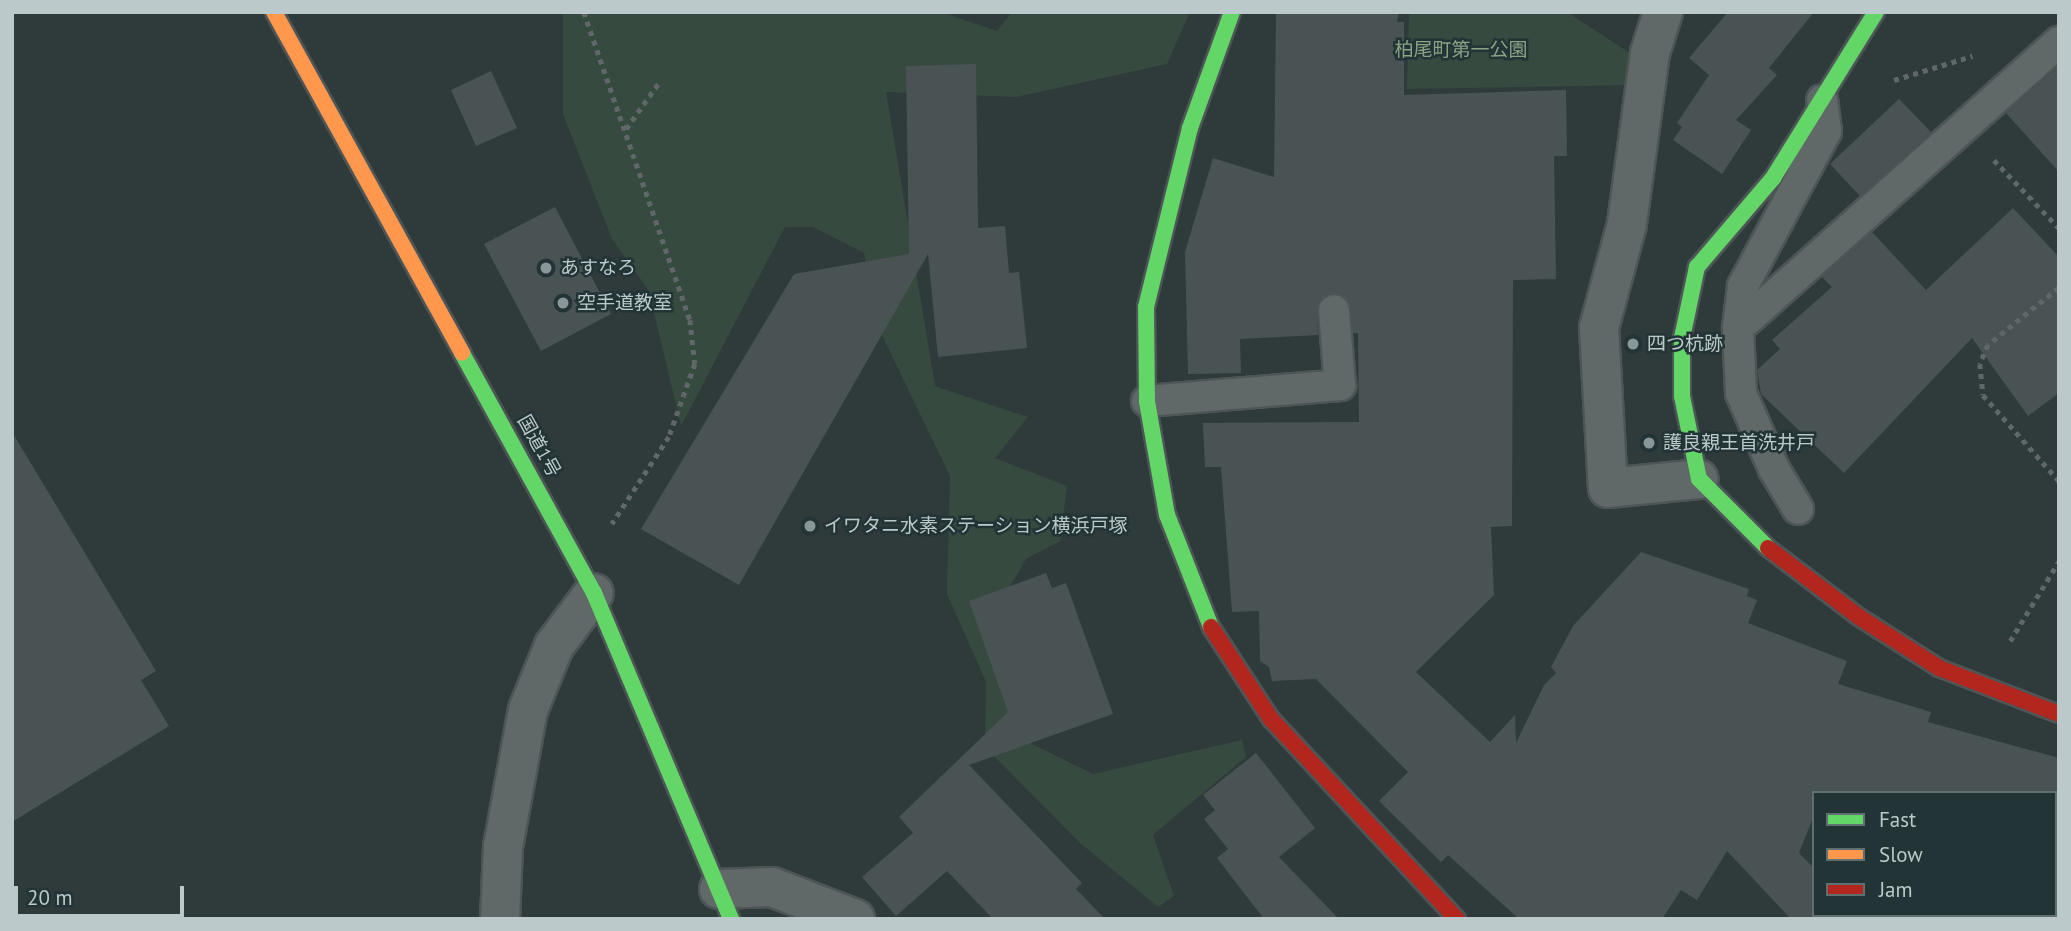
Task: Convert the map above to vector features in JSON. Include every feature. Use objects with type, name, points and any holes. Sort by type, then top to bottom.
[{"type":"main road","name":"国道1号","points":[[274,12],[594,593],[725,904]]},
{"type":"main road","points":[[1233,12],[1190,128],[1146,307],[1147,401],[1167,515],[1206,619],[1271,719],[1457,919]]},
{"type":"main road","points":[[1877,12],[1773,178],[1696,267],[1682,338],[1682,396],[1699,479],[1763,544],[1859,617],[1939,668],[1988,678],[2059,714]]},
{"type":"street","points":[[1663,12],[1650,53],[1627,224],[1599,328],[1608,488],[1699,479]]},
{"type":"street","points":[[500,919],[503,847],[528,710],[554,646],[594,593]]},
{"type":"street","points":[[725,904],[772,887],[855,919]]},
{"type":"lane","points":[[1738,328],[2059,42]]},
{"type":"lane","points":[[1798,509],[1774,469],[1741,393],[1738,328],[1743,286],[1826,131],[1822,100]]},
{"type":"lane","points":[[1147,401],[1340,385],[1334,310]]},
{"type":"path","points":[[584,12],[626,130],[665,257],[690,320],[695,364],[669,438],[607,531]]},
{"type":"path","points":[[1891,81],[1981,53]]},
{"type":"path","points":[[626,130],[660,81]]},
{"type":"path","points":[[1962,128],[2059,228]]},
{"type":"path","points":[[2059,288],[1987,345],[1980,364],[1983,396],[2059,481]]},
{"type":"path","points":[[1988,678],[2059,561]]},
{"type":"green space","points":[[563,12],[941,12],[997,31],[1012,12],[1190,12],[1167,64],[1016,97],[886,92],[935,386],[1028,417],[995,458],[1067,486],[1060,541],[1026,559],[987,626],[1020,738],[1093,774],[1242,740],[1246,757],[1153,835],[1174,896],[1158,907],[1080,843],[985,747],[986,682],[947,594],[950,476],[879,329],[864,253],[813,227],[785,227],[681,426],[649,291],[612,239],[563,114]]},
{"type":"green space","name":"柏尾町第一公園","points":[[1409,12],[1567,12],[1633,55],[1631,85],[1407,89]]},
{"type":"building","points":[[1276,12],[1399,12],[1397,22],[1404,22],[1404,95],[1566,90],[1567,156],[1554,156],[1556,279],[1513,280],[1512,526],[1491,527],[1494,595],[1416,672],[1490,742],[1515,715],[1516,743],[1544,685],[1556,673],[1551,667],[1573,626],[1641,552],[1749,589],[1747,596],[1757,600],[1748,623],[1847,661],[1838,684],[1931,712],[1928,722],[2059,758],[2059,793],[1812,791],[1812,820],[1799,853],[1812,866],[1814,919],[1791,919],[1727,851],[1697,900],[1681,890],[1662,919],[1519,919],[1448,855],[1441,862],[1379,801],[1408,772],[1316,679],[1272,681],[1269,667],[1260,661],[1259,611],[1232,612],[1221,467],[1205,467],[1203,423],[1359,422],[1358,333],[1353,333],[1349,301],[1333,293],[1324,296],[1317,311],[1318,335],[1240,339],[1241,373],[1188,374],[1185,252],[1213,158],[1274,177]]},
{"type":"building","points":[[1728,12],[1814,12],[1769,68],[1777,75],[1736,120],[1751,130],[1722,174],[1673,140],[1682,127],[1677,123],[1709,75],[1689,58]]},
{"type":"building","points":[[976,64],[978,228],[1005,226],[1009,273],[1019,272],[1027,348],[938,357],[928,254],[739,585],[641,529],[794,274],[909,254],[906,66]]},
{"type":"building","points":[[2059,66],[2059,172],[2006,113]]},
{"type":"building","points":[[491,71],[517,128],[476,146],[451,90]]},
{"type":"building","points":[[1899,99],[1931,132],[1860,196],[1830,164]]},
{"type":"building","points":[[555,207],[611,314],[541,351],[484,244]]},
{"type":"building","points":[[2013,208],[2059,257],[2059,393],[2028,416],[1972,338],[1844,473],[1761,394],[1757,370],[1780,349],[1772,340],[1832,287],[1822,277],[1872,232],[1926,290]]},
{"type":"building","points":[[12,432],[156,671],[141,680],[169,726],[12,822]]},
{"type":"building","points":[[1046,573],[1052,588],[1066,583],[1113,714],[969,765],[1082,883],[1076,889],[1105,919],[993,919],[947,871],[896,916],[862,877],[913,833],[899,817],[1008,712],[969,601]]},
{"type":"building","points":[[1256,753],[1315,828],[1279,857],[1339,919],[1264,919],[1217,858],[1228,849],[1204,819],[1215,810],[1203,795]]},
{"type":"traffic: fast","points":[[1211,627],[1167,515],[1147,401],[1146,307],[1190,128],[1232,12]]},
{"type":"traffic: fast","points":[[1768,548],[1699,479],[1682,396],[1682,338],[1697,267],[1773,178],[1876,12]]},
{"type":"traffic: fast","points":[[462,353],[594,593],[731,919]]},
{"type":"traffic: slow","points":[[274,12],[462,353]]},
{"type":"traffic: jam","points":[[1768,548],[1859,617],[1939,668],[2059,714]]},
{"type":"traffic: jam","points":[[1211,627],[1271,719],[1457,919]]},
{"type":"place","name":"あすなろ","points":[[546,268]]},
{"type":"place","name":"空手道教室","points":[[563,303]]},
{"type":"place","name":"四つ杭跡","points":[[1633,344]]},
{"type":"place","name":"護良親王首洗井戸","points":[[1649,443]]},
{"type":"place","name":"イワタニ水素ステーション横浜戸塚","points":[[810,526]]}]
